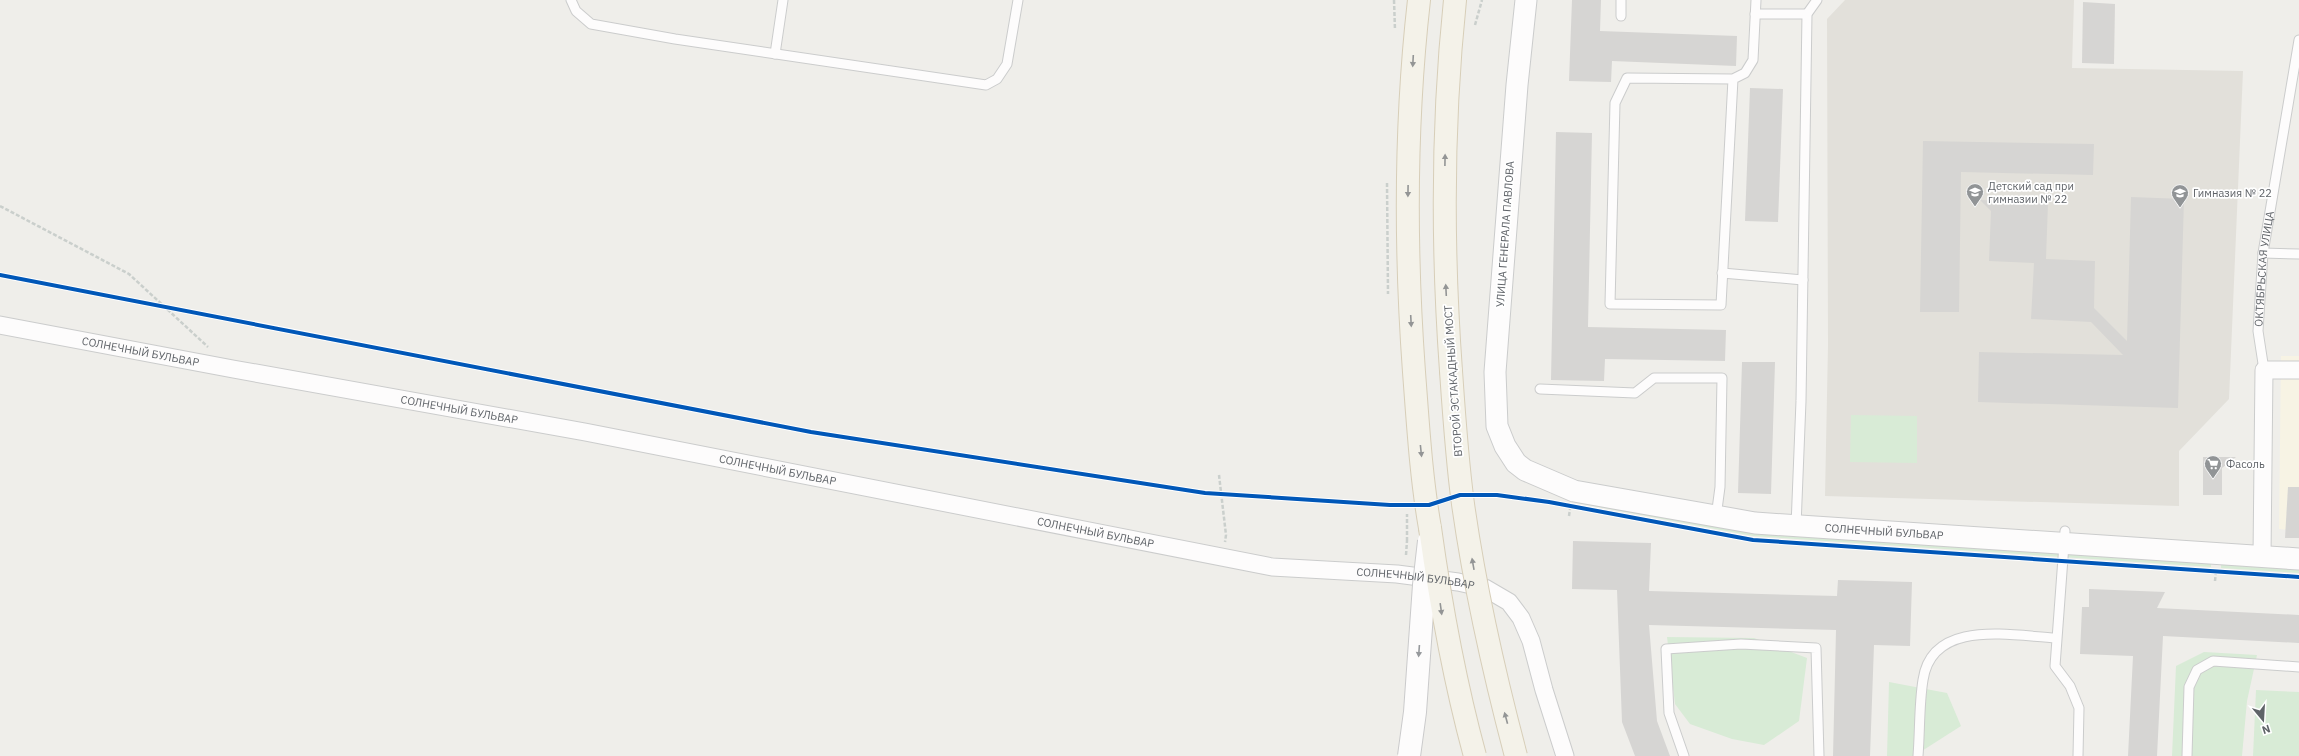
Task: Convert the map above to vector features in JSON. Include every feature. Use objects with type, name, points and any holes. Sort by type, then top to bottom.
[{"type":"main road","points":[[1418,0],[1409,162],[1408,272],[1416,401],[1430,528],[1442,613],[1458,694],[1475,756]]},
{"type":"main road","name":"ВТОРОЙ ЭСТАКАДНЫЙ МОСТ","points":[[1455,0],[1446,114],[1444,211],[1446,303],[1455,426],[1463,503],[1476,582],[1516,756]]},
{"type":"main road","points":[[1409,756],[1415,712],[1424,585],[1430,528]]},
{"type":"street","name":"УЛИЦА ГЕНЕРАЛА ПАВЛОВА","points":[[1516,463],[1505,446],[1498,426],[1494,372],[1517,85],[1526,0]]},
{"type":"street","name":"СОЛНЕЧНЫЙ БУЛЬВАР","points":[[0,324],[225,368],[585,432],[1272,567],[1396,574],[1458,582],[1485,588],[1509,602],[1521,618],[1532,641],[1544,690],[1565,756]]},
{"type":"street","points":[[2262,556],[2264,370],[2299,370]]},
{"type":"street","name":"СОЛНЕЧНЫЙ БУЛЬВАР","points":[[1516,463],[1525,470],[1574,491],[1716,517],[1796,526],[2064,537],[2299,559]]},
{"type":"lane","points":[[571,0],[576,11],[591,24],[774,54],[986,85],[997,79],[1007,64],[1018,0]]},
{"type":"lane","points":[[774,54],[783,0]]},
{"type":"lane","points":[[1620,16],[1621,0]]},
{"type":"lane","points":[[1733,79],[1721,305],[1610,304],[1615,103],[1627,78],[1733,79],[1745,73],[1753,60],[1756,0]]},
{"type":"lane","points":[[1796,526],[1803,280],[1807,14],[1817,0]]},
{"type":"lane","points":[[1755,14],[1807,14]]},
{"type":"lane","name":"ОКТЯБРЬСКАЯ УЛИЦА","points":[[2264,370],[2258,331],[2263,252],[2299,40]]},
{"type":"lane","points":[[2263,252],[2299,254]]},
{"type":"lane","points":[[1722,274],[1803,280]]},
{"type":"lane","points":[[1540,389],[1635,393],[1654,378],[1722,378],[1720,487],[1716,517]]},
{"type":"lane","points":[[2064,537],[2055,666],[2070,686],[2079,708],[2078,756]]},
{"type":"lane","points":[[1918,756],[1923,678],[1931,656],[1950,640],[1970,634],[2056,638]]},
{"type":"lane","points":[[1684,756],[1669,713],[1666,649],[1741,644],[1816,648],[1819,756]]},
{"type":"lane","points":[[2187,756],[2189,687],[2197,670],[2213,661],[2299,667]]},
{"type":"path","points":[[1394,0],[1395,30]]},
{"type":"path","points":[[1475,25],[1482,0]]},
{"type":"path","points":[[0,206],[129,274],[210,349]]},
{"type":"path","points":[[156,304],[172,308]]},
{"type":"path","points":[[1218,475],[1226,535],[1222,558]]},
{"type":"path","points":[[1212,494],[1228,495]]},
{"type":"path","points":[[1564,505],[1578,508]]},
{"type":"path","points":[[2208,571],[2223,572]]},
{"type":"shaded area","points":[[1845,0],[2074,0],[2072,68],[2243,71],[2229,399],[2179,451],[2179,506],[1825,496],[1828,345],[1827,19]]},
{"type":"shaded area","points":[[2281,356],[2299,356],[2299,531],[2279,529]]},
{"type":"green space","points":[[1851,415],[1917,416],[1917,463],[1850,462]]},
{"type":"green space","points":[[1577,498],[2211,562],[2211,567],[1753,536],[1577,503]]},
{"type":"green space","points":[[2221,563],[2299,568],[2299,573],[2221,568]]},
{"type":"green space","points":[[1667,637],[1754,638],[1807,658],[1799,721],[1764,745],[1732,739],[1690,724],[1675,704]]},
{"type":"green space","points":[[2204,652],[2257,655],[2247,701],[2242,756],[2172,756],[2176,666]]},
{"type":"green space","points":[[1889,682],[1947,693],[1961,726],[1914,756],[1887,756]]},
{"type":"green space","points":[[2256,690],[2299,692],[2299,756],[2253,756]]},
{"type":"building","points":[[1572,0],[1601,0],[1600,31],[1737,36],[1736,66],[1612,61],[1611,82],[1569,81]]},
{"type":"building","points":[[2083,2],[2115,4],[2114,64],[2082,63]]},
{"type":"building","points":[[1750,88],[1783,89],[1778,222],[1745,221]]},
{"type":"building","points":[[1556,132],[1592,133],[1588,327],[1726,330],[1725,361],[1605,359],[1604,381],[1551,380]]},
{"type":"building","points":[[1923,141],[2094,144],[2093,175],[1961,172],[1959,312],[1920,312]]},
{"type":"building","name":"Гимназия № 22","points":[[2131,197],[2184,199],[2178,408],[1978,402],[1979,352],[2123,355],[2091,322],[2031,319],[2034,263],[1989,261],[1991,211],[1980,200],[2048,203],[2046,259],[2095,261],[2094,308],[2127,341]]},
{"type":"building","points":[[1742,362],[1775,362],[1771,494],[1738,493]]},
{"type":"building","points":[[2203,457],[2236,457],[2222,468],[2222,495],[2203,495]]},
{"type":"building","points":[[2288,487],[2299,487],[2299,538],[2285,538]]},
{"type":"building","points":[[1573,541],[1651,543],[1649,591],[1837,596],[1838,580],[1912,582],[1910,646],[1874,645],[1870,756],[1833,756],[1836,630],[1649,625],[1657,721],[1670,756],[1635,756],[1622,722],[1617,590],[1572,589]]},
{"type":"building","points":[[2089,589],[2165,592],[2157,608],[2299,615],[2299,643],[2163,636],[2157,756],[2128,756],[2133,656],[2080,654],[2082,607],[2089,607]]},
{"type":"cycle path","points":[[0,275],[811,432],[1205,493],[1390,505],[1429,505],[1460,495],[1497,495],[1549,502],[1753,540],[2299,577]]},
{"type":"place","name":"Детский сад при гимназии № 22","points":[[1975,207]]},
{"type":"place","name":"Гимназия № 22","points":[[2180,208]]},
{"type":"place","name":"Фасоль","points":[[2213,479]]}]
